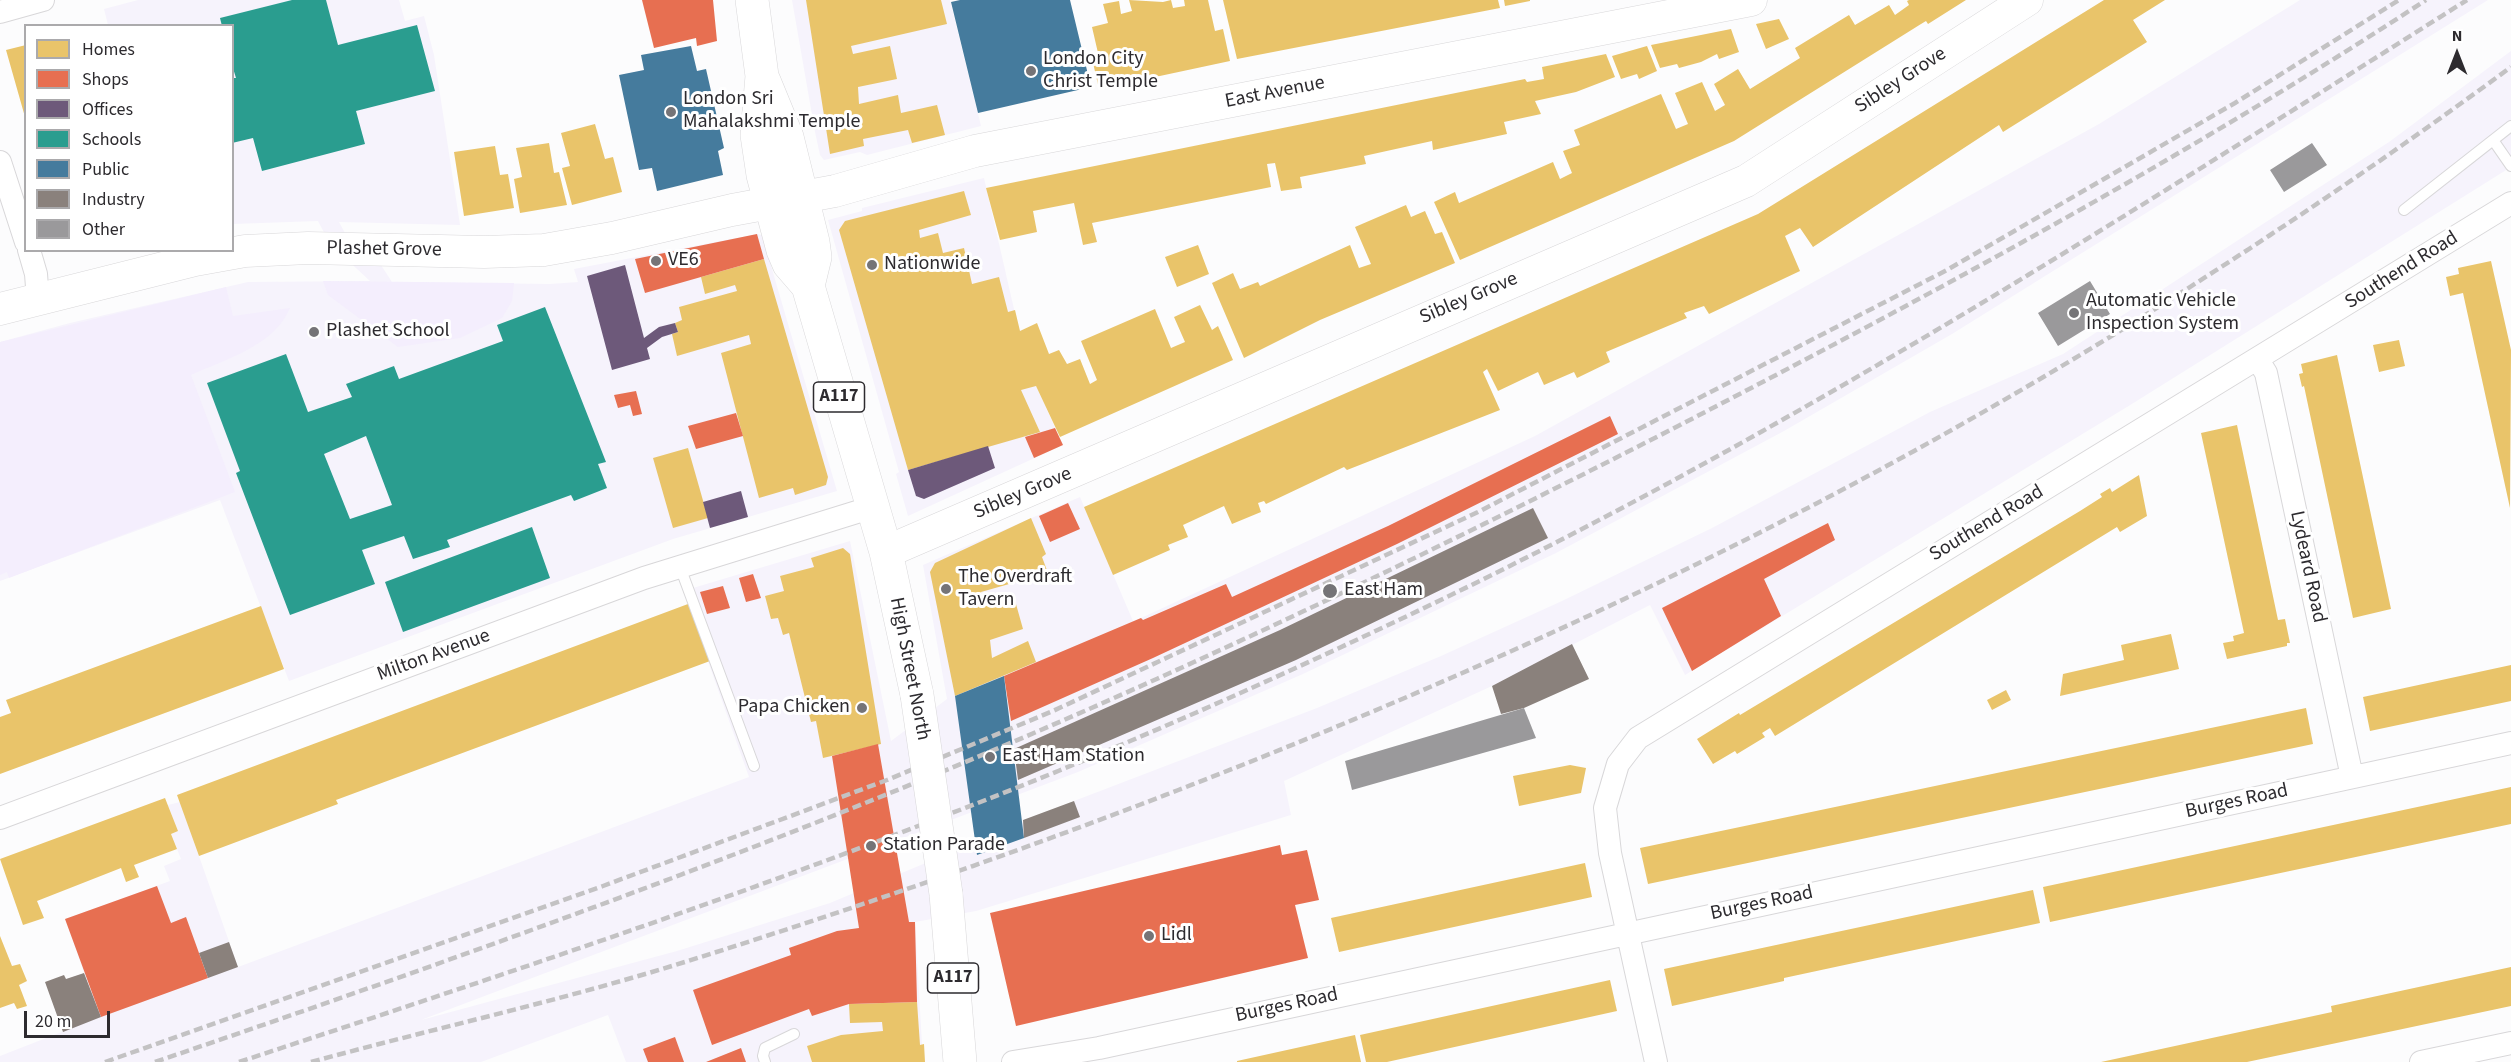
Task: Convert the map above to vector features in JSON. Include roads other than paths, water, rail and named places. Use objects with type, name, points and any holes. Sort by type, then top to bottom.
[{"type":"main road","name":"High Street North","points":[[752,0],[762,76],[757,135],[770,203],[789,264],[808,286],[885,552],[917,695],[946,894],[960,1062]]},
{"type":"main road","name":"East Avenue","points":[[770,203],[835,190],[975,151],[1751,0]]},
{"type":"main road","name":"Sibley Grove","points":[[885,552],[1746,181],[2027,0]]},
{"type":"main road","name":"High Street North","points":[[762,76],[787,137],[802,196],[815,257],[808,286]]},
{"type":"main road","name":"Plashet Grove","points":[[0,309],[195,260],[245,250],[301,248],[484,252],[544,250],[612,238],[770,203]]},
{"type":"street","points":[[0,12],[43,0]]},
{"type":"street","points":[[0,162],[24,236]]},
{"type":"street","name":"Southend Road","points":[[1656,1062],[1610,853],[1605,808],[1618,764],[1638,738],[2511,203]]},
{"type":"street","points":[[29,252],[36,274],[38,300]]},
{"type":"street","name":"Lydeard Road","points":[[2258,360],[2266,373],[2352,777]]},
{"type":"street","name":"Milton Avenue","points":[[0,818],[644,578],[873,507]]},
{"type":"street","name":"Burges Road","points":[[1013,1062],[1100,1055],[1627,933],[2511,743]]},
{"type":"street","points":[[2421,1062],[2511,1043]]},
{"type":"lane","points":[[2404,210],[2511,126]]},
{"type":"lane","points":[[2493,140],[2511,166]]},
{"type":"lane","points":[[680,567],[754,766]]},
{"type":"lane","points":[[765,1062],[763,1056],[765,1048],[794,1034]]},
{"type":"railway","points":[[105,1062],[603,886],[887,780],[1053,711],[1478,512],[1947,270],[2235,103],[2399,0]]},
{"type":"railway","points":[[155,1062],[524,933],[708,865],[991,751],[1289,618],[1583,475],[1965,274],[2152,169],[2426,0]]},
{"type":"railway","points":[[239,1062],[681,913],[944,816],[1186,717],[1424,608],[1559,541],[1693,470],[1824,396],[2084,241],[2467,0]]},
{"type":"railway","points":[[311,1062],[594,988],[688,961],[820,918],[952,873],[1212,777],[1469,670],[1721,552],[1824,499],[2027,387],[2225,265],[2417,135],[2511,67]]},
{"type":"place","name":"London City Christ Temple","points":[[1031,71]]},
{"type":"place","name":"London Sri Mahalakshmi Temple","points":[[671,112]]},
{"type":"place","name":"VE6","points":[[656,261]]},
{"type":"place","name":"Nationwide","points":[[872,265]]},
{"type":"place","name":"Automatic Vehicle Inspection System","points":[[2074,313]]},
{"type":"place","name":"Plashet School","points":[[314,332]]},
{"type":"place","name":"The Overdraft Tavern","points":[[946,589]]},
{"type":"place","name":"East Ham","points":[[1330,591]]},
{"type":"place","name":"Papa Chicken","points":[[862,708]]},
{"type":"place","name":"East Ham Station","points":[[990,757]]},
{"type":"place","name":"Station Parade","points":[[871,846]]},
{"type":"place","name":"Lidl","points":[[1149,936]]}]
